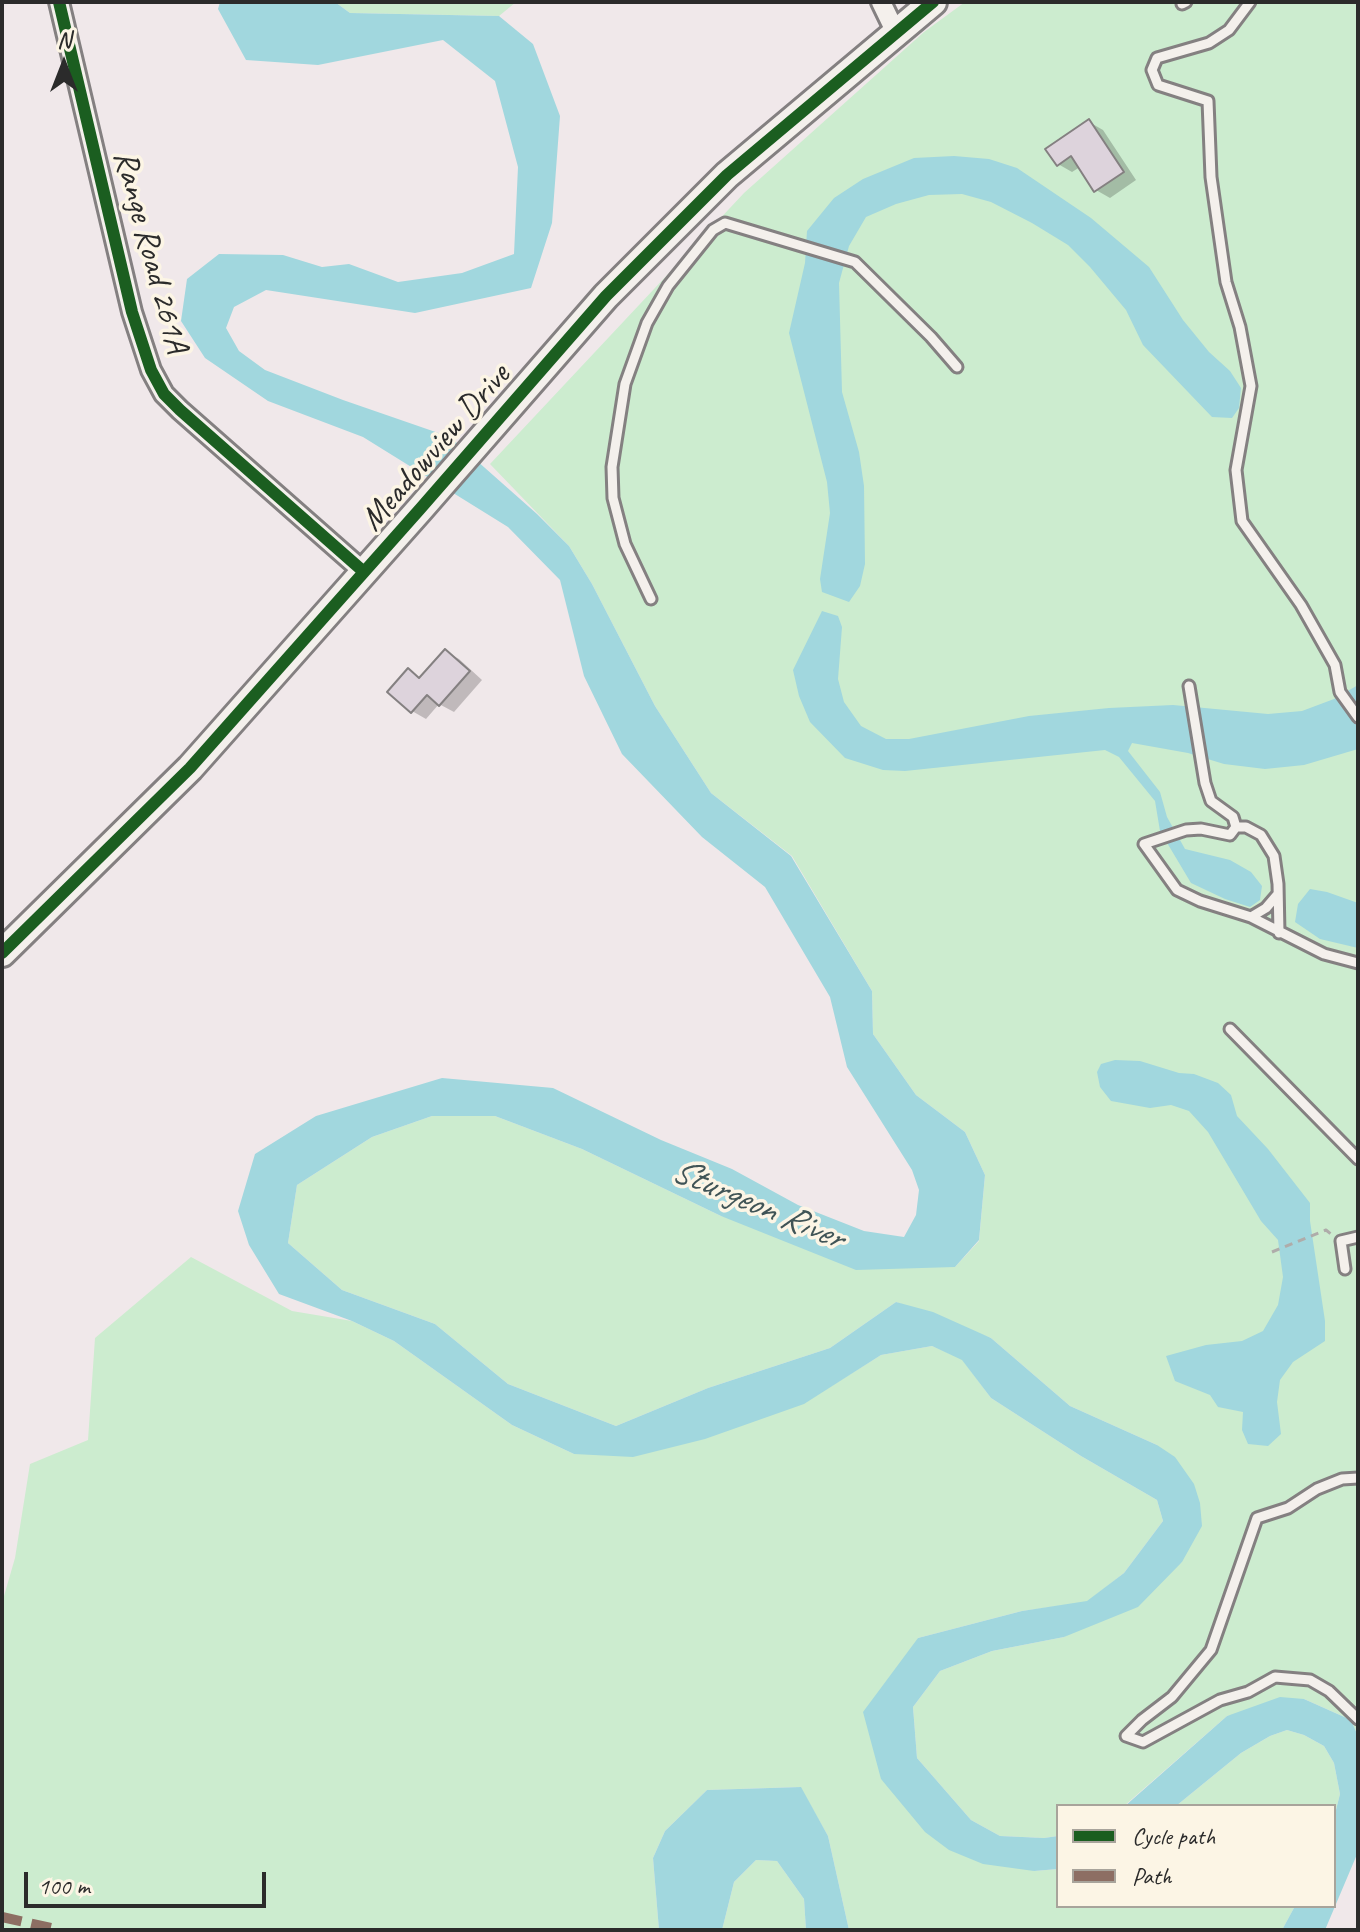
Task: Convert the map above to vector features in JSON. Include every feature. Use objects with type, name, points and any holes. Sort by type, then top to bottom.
[{"type":"street","name":"Range Road 261A","points":[[59,2],[132,312],[151,370],[164,394],[180,410],[364,572]]},
{"type":"street","points":[[881,2],[896,33]]},
{"type":"street","name":"Meadowview Drive","points":[[2,953],[190,768],[606,296],[727,175],[933,2]]},
{"type":"lane","points":[[1250,2],[1229,30],[1209,43],[1157,58],[1152,70],[1158,85],[1208,101],[1211,177],[1226,282],[1240,327],[1251,386],[1236,470],[1242,521],[1301,605],[1335,665],[1340,692],[1358,717]]},
{"type":"lane","points":[[651,599],[625,544],[613,498],[612,467],[625,384],[647,323],[668,286],[713,230],[725,223],[855,262],[957,367]]},
{"type":"lane","points":[[1189,686],[1205,783],[1211,801],[1233,817],[1236,827]]},
{"type":"lane","points":[[1236,827],[1230,835],[1201,829],[1186,830],[1144,844],[1177,890],[1200,901],[1251,917],[1324,954],[1358,963]]},
{"type":"lane","points":[[1236,827],[1246,827],[1261,835],[1274,856],[1279,933]]},
{"type":"lane","points":[[1251,917],[1266,908],[1278,894]]},
{"type":"lane","points":[[1230,1029],[1358,1159]]},
{"type":"lane","points":[[1345,1269],[1341,1241],[1358,1237]]},
{"type":"lane","points":[[1358,1478],[1342,1479],[1317,1489],[1288,1508],[1257,1518],[1211,1650],[1172,1697],[1126,1736],[1143,1742],[1220,1700],[1248,1692],[1275,1677],[1310,1680],[1329,1691],[1358,1719]]},
{"type":"path","points":[[1272,1252],[1326,1230]]},
{"type":"green space","points":[[335,2],[516,2],[499,16],[350,13]]},
{"type":"green space","points":[[965,2],[1358,2],[1358,1736],[1351,1720],[1304,1699],[1227,1716],[1126,1804],[1056,1804],[1056,1836],[1044,1838],[1000,1836],[971,1820],[917,1758],[913,1707],[940,1671],[992,1651],[1064,1637],[1182,1562],[1157,1445],[1070,1406],[991,1338],[896,1302],[830,1348],[708,1388],[616,1426],[508,1384],[435,1324],[342,1290],[288,1243],[297,1185],[372,1137],[432,1116],[495,1116],[582,1149],[721,1216],[955,1267],[979,1241],[985,1175],[965,1132],[916,1095],[873,1034],[872,991],[792,856],[711,793],[655,706],[569,546],[490,464],[744,193],[924,32]]},
{"type":"green space","points":[[191,1257],[292,1311],[352,1321],[394,1341],[512,1425],[574,1454],[804,1403],[881,1355],[932,1346],[962,1359],[991,1398],[1157,1500],[1163,1521],[1124,1573],[1087,1602],[1022,1611],[918,1638],[881,1779],[1034,1871],[1056,1869],[1056,1908],[1294,1908],[1282,1930],[849,1930],[828,1836],[800,1787],[707,1790],[665,1831],[653,1858],[659,1930],[2,1930],[2,1603],[15,1558],[30,1464],[88,1440],[95,1338]]},
{"type":"green space","points":[[1287,1730],[1324,1746],[1334,1763],[1340,1794],[1336,1810],[1336,1804],[1178,1804],[1241,1753]]},
{"type":"green space","points":[[756,1860],[777,1861],[804,1899],[806,1930],[722,1930],[734,1882]]},
{"type":"water","name":"Sturgeon River","points":[[220,2],[335,2],[350,13],[499,16],[533,44],[560,116],[552,223],[531,288],[415,313],[266,290],[234,307],[226,328],[239,351],[265,370],[450,437],[569,546],[655,706],[711,793],[791,856],[872,991],[873,1034],[916,1095],[965,1132],[985,1175],[979,1240],[955,1267],[856,1270],[721,1216],[582,1149],[495,1116],[432,1116],[372,1137],[297,1185],[288,1243],[342,1290],[435,1324],[508,1384],[616,1426],[708,1388],[830,1348],[896,1302],[933,1312],[991,1338],[1070,1406],[1157,1445],[1175,1457],[1194,1484],[1202,1526],[1182,1562],[1138,1607],[1064,1637],[992,1651],[940,1671],[913,1707],[917,1758],[971,1820],[1000,1836],[1056,1836],[1056,1869],[1034,1871],[983,1864],[949,1850],[925,1832],[881,1779],[863,1712],[918,1638],[1022,1611],[1087,1601],[1124,1573],[1163,1521],[1157,1500],[991,1398],[962,1360],[932,1346],[881,1355],[804,1404],[705,1439],[633,1457],[574,1454],[512,1425],[394,1341],[352,1321],[279,1294],[249,1245],[238,1211],[255,1154],[316,1116],[442,1078],[553,1088],[661,1140],[732,1169],[798,1205],[864,1231],[904,1237],[916,1215],[919,1190],[912,1170],[847,1067],[830,997],[765,887],[702,837],[622,754],[584,676],[560,580],[508,527],[363,437],[268,401],[205,358],[181,321],[187,279],[219,254],[283,255],[322,267],[349,264],[398,282],[462,273],[514,254],[518,167],[495,81],[443,40],[318,65],[246,60],[218,9]]},
{"type":"water","points":[[954,156],[989,159],[1017,168],[1091,218],[1149,267],[1183,320],[1209,352],[1230,371],[1241,388],[1239,408],[1232,418],[1212,417],[1143,345],[1126,310],[1068,245],[991,202],[962,194],[929,195],[866,217],[849,246],[839,283],[842,392],[859,452],[864,486],[865,564],[860,586],[849,602],[822,592],[820,579],[830,513],[827,482],[789,333],[805,263],[807,231],[834,198],[863,179],[914,158]]},
{"type":"water","points":[[822,611],[838,616],[842,627],[838,679],[844,702],[861,726],[886,739],[909,739],[1029,716],[1109,708],[1173,705],[1268,714],[1302,711],[1334,699],[1358,685],[1358,749],[1304,765],[1265,769],[1224,764],[1188,753],[1132,743],[1128,751],[1160,792],[1167,817],[1185,849],[1230,860],[1251,872],[1262,886],[1260,900],[1250,907],[1191,883],[1160,831],[1155,801],[1119,757],[1105,750],[905,771],[883,770],[845,758],[810,722],[793,670]]},
{"type":"water","points":[[1310,889],[1358,903],[1358,948],[1320,939],[1295,922],[1298,904]]},
{"type":"water","points":[[1115,1060],[1140,1061],[1218,1083],[1231,1095],[1237,1116],[1268,1149],[1310,1203],[1325,1341],[1293,1362],[1280,1380],[1277,1402],[1281,1434],[1268,1446],[1248,1444],[1242,1430],[1243,1412],[1218,1407],[1210,1395],[1175,1381],[1166,1356],[1206,1345],[1242,1341],[1263,1331],[1278,1305],[1283,1277],[1278,1240],[1261,1221],[1208,1132],[1189,1111],[1171,1105],[1150,1108],[1111,1101],[1100,1087],[1097,1072],[1101,1064]]},
{"type":"water","points":[[1280,1697],[1304,1699],[1351,1720],[1358,1736],[1358,1852],[1336,1904],[1336,1810],[1340,1794],[1334,1763],[1324,1746],[1304,1735],[1287,1730],[1270,1736],[1241,1753],[1178,1804],[1127,1804],[1227,1716]]},
{"type":"water","points":[[801,1787],[828,1836],[849,1930],[806,1930],[804,1899],[777,1861],[756,1860],[734,1882],[722,1930],[659,1930],[653,1858],[665,1831],[707,1790]]},
{"type":"water","points":[[1294,1908],[1334,1908],[1325,1930],[1282,1930]]},
{"type":"building","points":[[1089,119],[1124,172],[1094,192],[1071,156],[1057,166],[1045,149]]},
{"type":"building","points":[[445,649],[470,671],[439,706],[427,695],[411,713],[387,692],[408,668],[419,678]]},
{"type":"marked path","points":[[2,1917],[60,1930]]},
{"type":"cycle path","points":[[59,2],[132,312],[151,370],[164,394],[180,410],[364,572]]},
{"type":"cycle path","points":[[2,953],[190,768],[606,296],[727,175],[933,2]]}]
